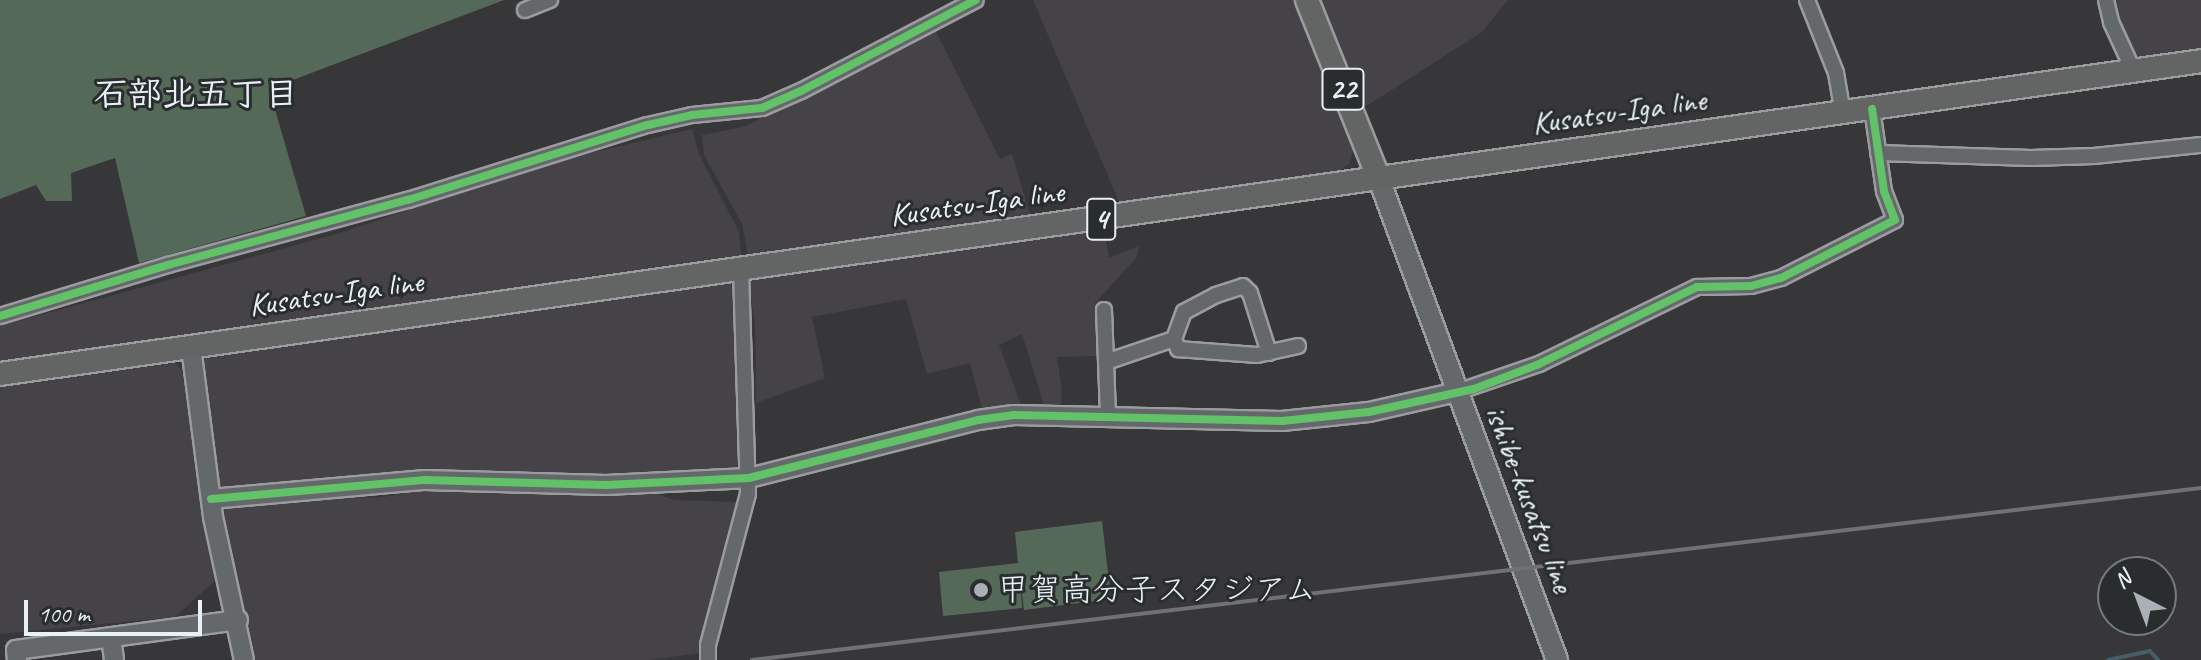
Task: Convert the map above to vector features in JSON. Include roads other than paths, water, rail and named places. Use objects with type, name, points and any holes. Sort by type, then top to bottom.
[{"type":"main road","name":"22","points":[[1307,0],[1379,179]]},
{"type":"main road","name":"Kusatsu-Iga line","points":[[0,374],[2201,61]]},
{"type":"main road","name":"ishibe-kusatsu line","points":[[1379,179],[1557,660]]},
{"type":"street","points":[[525,10],[550,0]]},
{"type":"street","points":[[0,316],[168,265],[408,200],[648,125],[692,115],[762,108],[813,86],[976,0]]},
{"type":"street","points":[[1807,0],[1836,73],[1843,114]]},
{"type":"street","points":[[2106,0],[2111,22],[2133,70]]},
{"type":"street","points":[[211,499],[425,480],[606,485],[749,478],[978,420],[1014,415],[1282,421],[1369,412],[1474,389],[1539,364],[1697,287],[1751,286],[1781,278],[1895,220],[1884,191],[1872,109]]},
{"type":"street","points":[[1878,153],[2031,158],[2201,145]]},
{"type":"street","points":[[708,660],[708,645],[748,494],[741,271]]},
{"type":"street","points":[[1269,353],[1250,293],[1243,286],[1216,295],[1184,312],[1174,339],[1178,349],[1257,355],[1269,353],[1298,346]]},
{"type":"street","points":[[1104,310],[1108,416]]},
{"type":"street","points":[[1106,362],[1174,339]]},
{"type":"street","points":[[191,347],[211,499],[244,660]]},
{"type":"street","points":[[17,660],[16,650],[238,620]]},
{"type":"street","points":[[111,638],[114,660]]},
{"type":"waterway","points":[[2108,660],[2150,651],[2158,660]]},
{"type":"railway","points":[[752,660],[2201,488]]},
{"type":"place","name":"甲賀高分子スタジアム","points":[[981,590]]},
{"type":"district","name":"石部北五丁目","points":[[196,94]]}]
